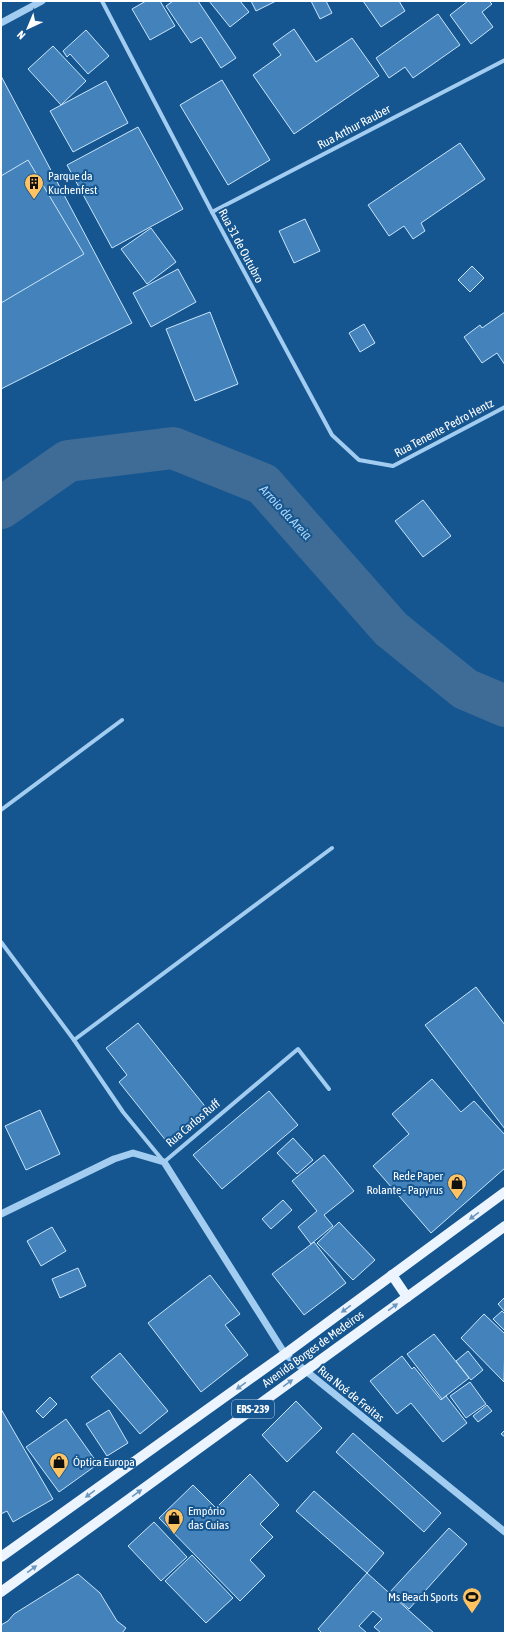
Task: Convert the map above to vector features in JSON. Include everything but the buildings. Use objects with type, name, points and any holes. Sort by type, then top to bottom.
[{"type":"main road","name":"Avenida Borges de Medeiros","points":[[1,1557],[285,1354],[505,1192]]},
{"type":"main road","name":"Avenida Borges de Medeiros","points":[[1,1592],[505,1226]]},
{"type":"main road","points":[[392,1275],[407,1297]]},
{"type":"street","points":[[1,23],[42,1]]},
{"type":"street","name":"Rua 31 de Outubro","points":[[102,1],[212,212],[332,435],[359,460],[393,466]]},
{"type":"street","name":"Rua Arthur Rauber","points":[[212,212],[505,60]]},
{"type":"street","name":"Rua Tenente Pedro Hentz","points":[[393,466],[505,407]]},
{"type":"street","points":[[1,810],[122,720]]},
{"type":"street","points":[[74,1040],[332,848]]},
{"type":"street","points":[[1,942],[74,1040],[123,1112],[164,1162]]},
{"type":"street","name":"Rua Carlos Ruff","points":[[1,1214],[114,1159],[133,1153],[164,1162],[298,1049],[328,1089]]},
{"type":"street","name":"Rua Noé de Freitas","points":[[164,1162],[285,1354],[505,1532]]},
{"type":"waterway","name":"Arroio da Areia","points":[[1,508],[68,461],[173,448],[263,484],[391,629],[465,689],[505,706]]},
{"type":"place","name":"Parque da Kuchenfest","points":[[34,200]]},
{"type":"place","name":"Rede Paper Rolante - Papyrus","points":[[457,1200]]},
{"type":"place","name":"Óptica Europa","points":[[59,1479]]},
{"type":"place","name":"Empório das Cuias","points":[[174,1535]]},
{"type":"place","name":"Ms Beach Sports","points":[[472,1614]]}]
